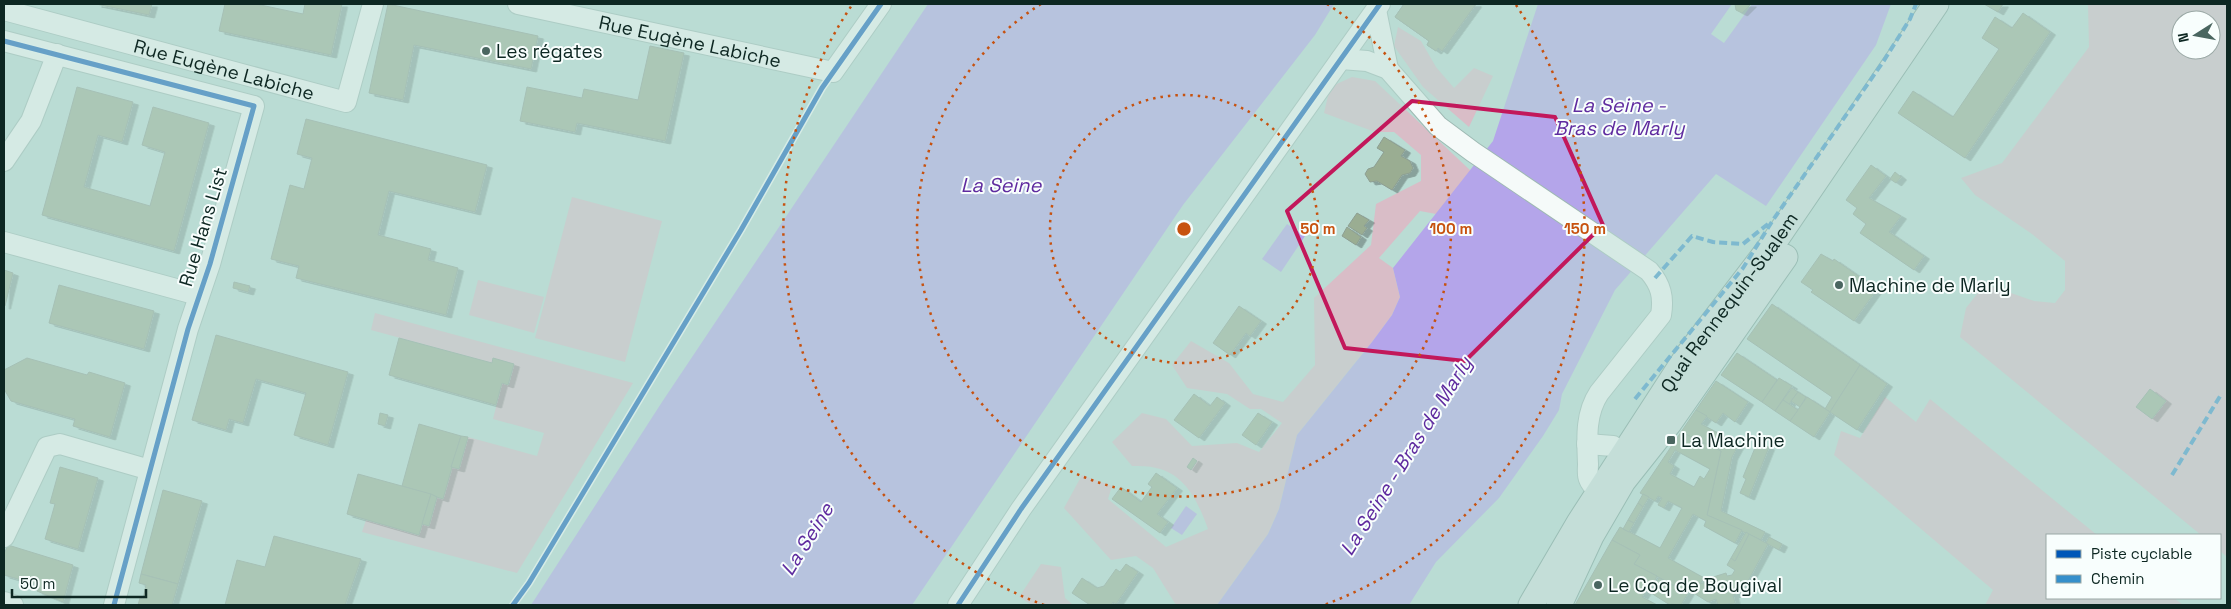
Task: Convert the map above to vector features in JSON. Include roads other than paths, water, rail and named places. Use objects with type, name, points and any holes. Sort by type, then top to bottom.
[{"type":"main road","name":"Quai Rennequin-Sualem","points":[[1531,605],[1631,457],[1688,355],[1772,246],[1936,4]]},
{"type":"main road","name":"Quai Rennequin-Sualem","points":[[1631,457],[1669,423],[1950,16],[1955,4]]},
{"type":"main road","name":"Quai Rennequin-Sualem","points":[[1559,605],[1591,536],[1606,495]]},
{"type":"street","name":"Rue Eugène Labiche","points":[[4,10],[346,102],[372,4]]},
{"type":"street","name":"Rue Eugène Labiche","points":[[518,4],[833,72],[881,4]]},
{"type":"street","points":[[958,605],[1021,508],[1378,7]]},
{"type":"street","points":[[1378,7],[1388,69]]},
{"type":"street","name":"Rue Hans List","points":[[4,41],[254,106],[210,264],[198,295],[114,605]]},
{"type":"street","points":[[4,161],[30,120],[57,54]]},
{"type":"street","points":[[1341,59],[1368,61],[1388,69],[1438,126],[1473,152],[1648,271],[1660,289],[1663,302],[1660,315],[1592,403],[1587,444],[1589,480],[1606,495]]},
{"type":"street","points":[[4,242],[198,295]]},
{"type":"street","points":[[4,537],[47,447],[60,444],[150,470]]},
{"type":"street","points":[[1587,444],[1613,446],[1631,457]]},
{"type":"street","points":[[4,602],[13,605]]},
{"type":"water","name":"La Seine","points":[[928,4],[1334,4],[1315,35],[1183,205],[912,605],[531,605],[662,402]]},
{"type":"water","name":"La Seine - Bras de Marly","points":[[1538,4],[1732,4],[1711,34],[1724,43],[1752,4],[1891,4],[1876,45],[1766,206],[1716,174],[1615,290],[1562,394],[1559,410],[1543,436],[1499,498],[1436,562],[1409,605],[1217,605],[1268,534],[1279,509],[1297,435],[1392,315],[1400,297],[1393,268],[1493,141]]},
{"type":"water","points":[[1287,224],[1305,236],[1281,272],[1262,259]]},
{"type":"water","points":[[1186,506],[1197,514],[1182,535],[1171,528]]},
{"type":"place","name":"Les régates","points":[[486,51]]},
{"type":"place","name":"Machine de Marly","points":[[1839,285]]},
{"type":"place","name":"La Machine","points":[[1671,440]]},
{"type":"place","name":"Le Coq de Bougival","points":[[1598,585]]}]
